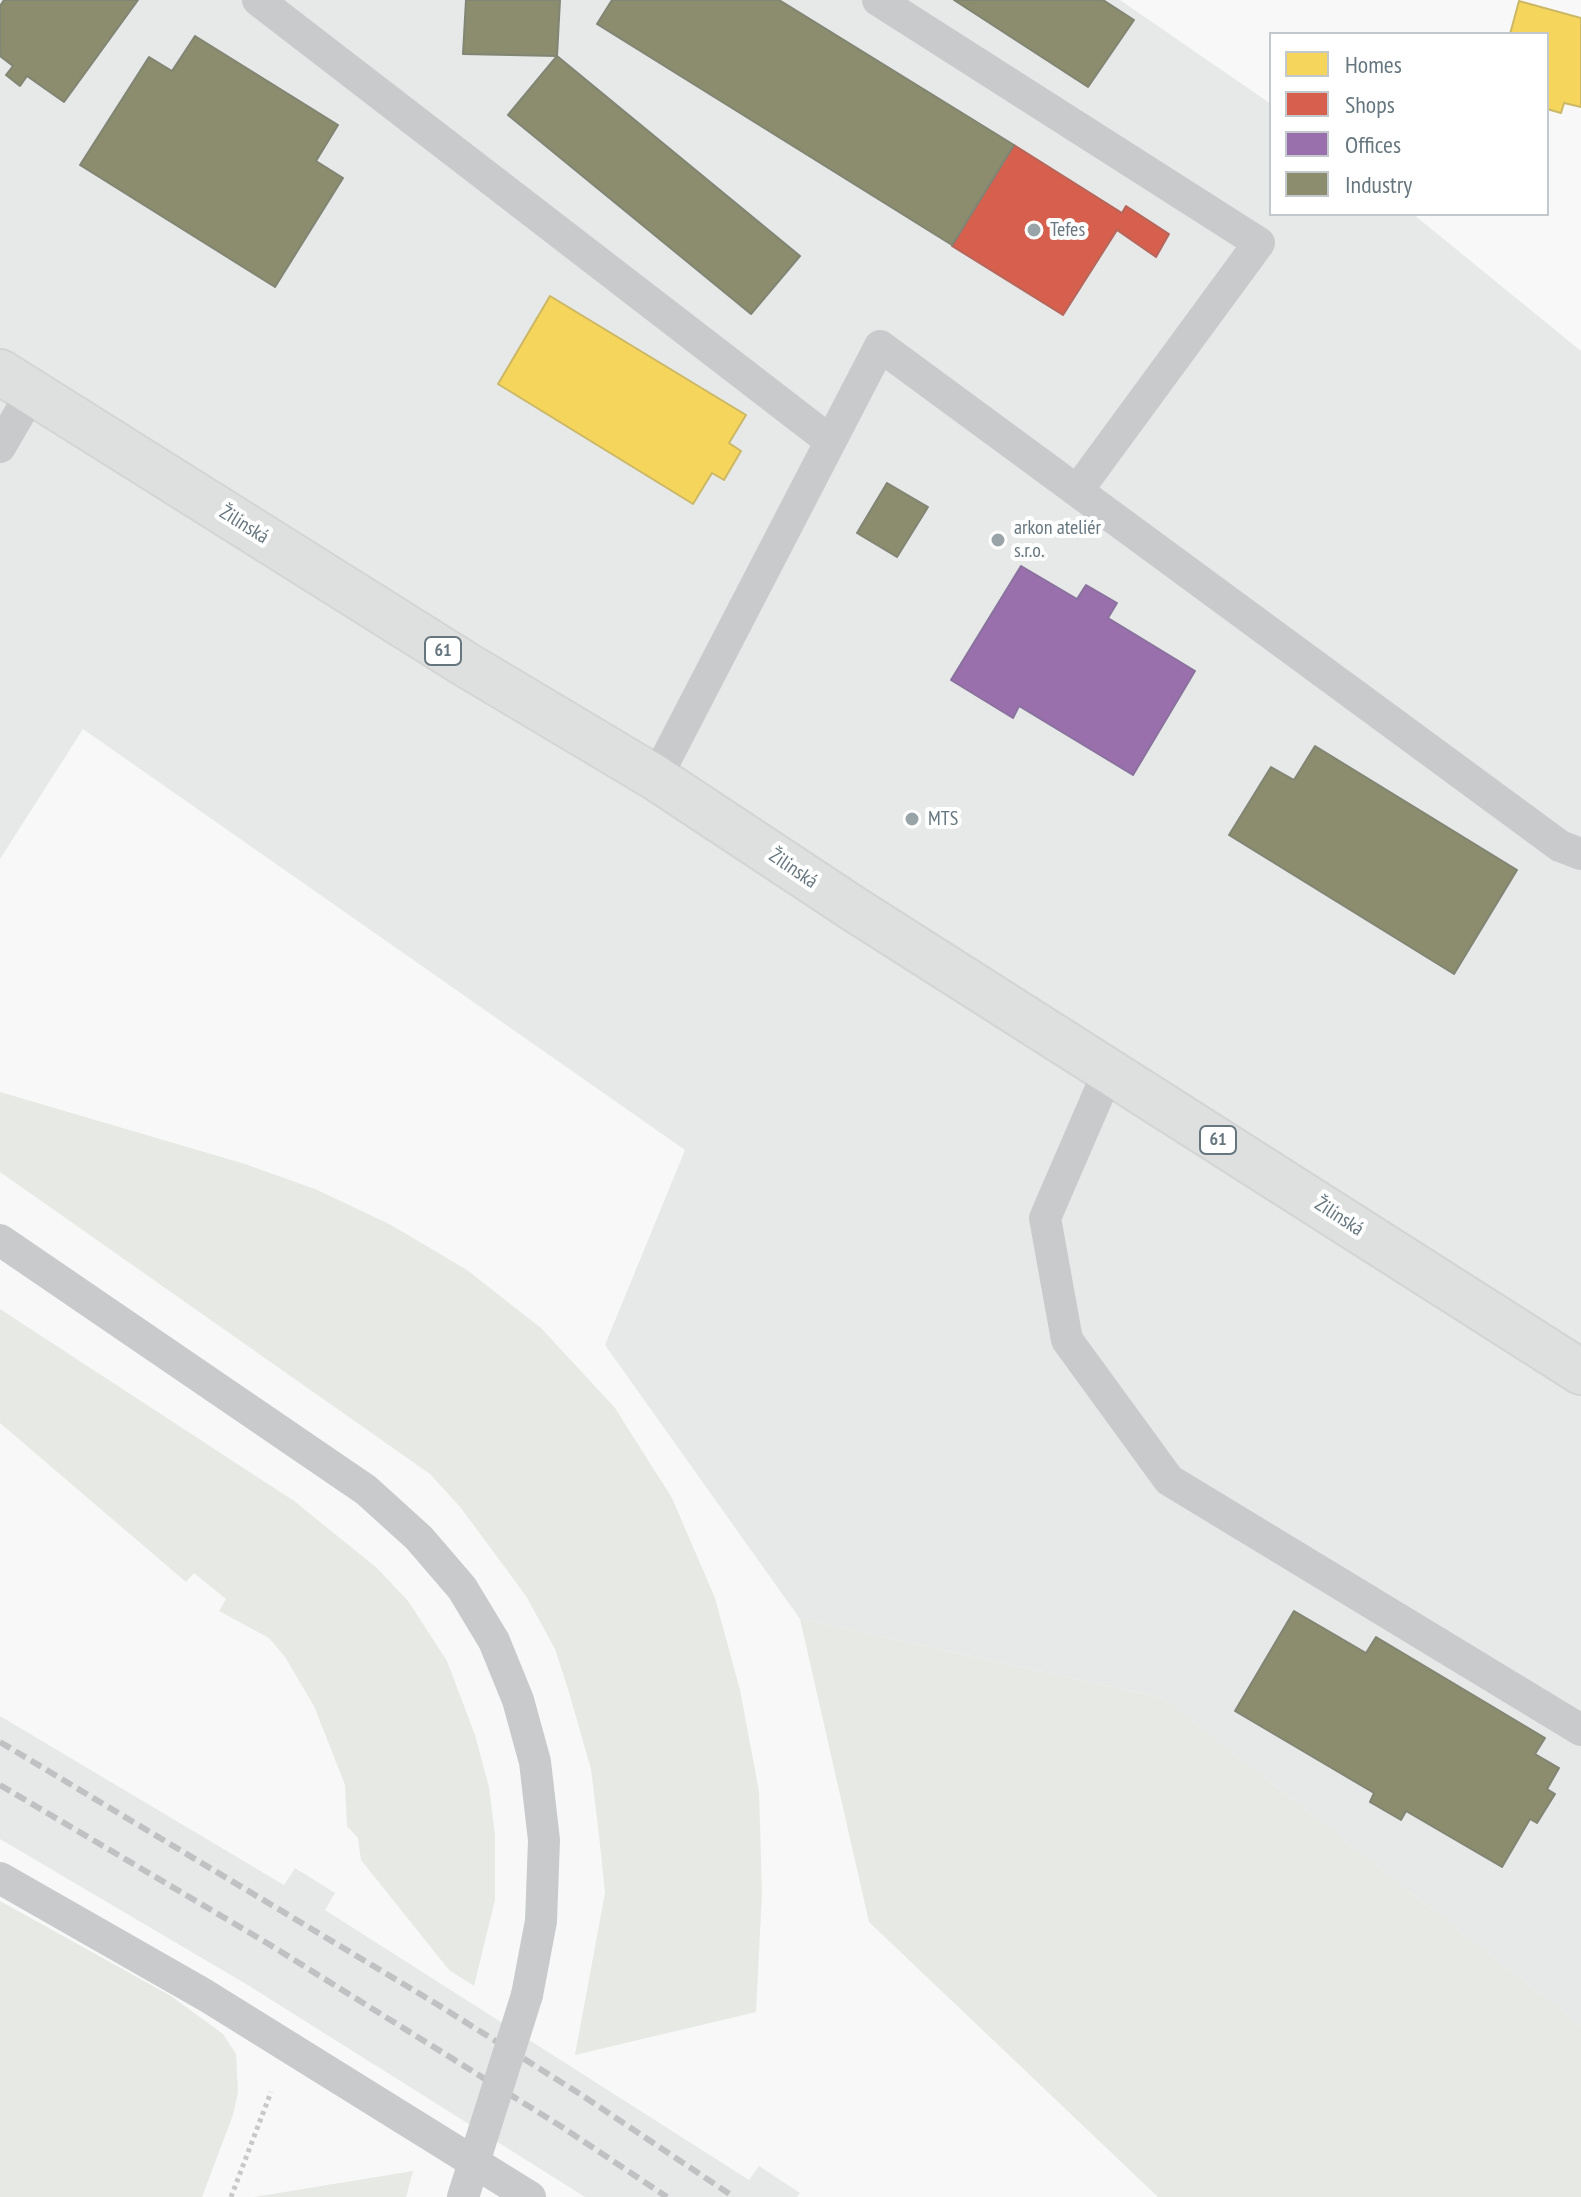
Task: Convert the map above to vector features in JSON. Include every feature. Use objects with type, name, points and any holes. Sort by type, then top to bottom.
[{"type":"main road","name":"Žilinská","points":[[16,382],[465,664],[656,778],[854,909],[1581,1372]]},
{"type":"lane","points":[[258,0],[829,440]]},
{"type":"lane","points":[[878,0],[1259,243],[1077,491]]},
{"type":"lane","points":[[656,778],[880,346],[1560,846],[1581,854]]},
{"type":"lane","points":[[0,447],[16,382]]},
{"type":"lane","points":[[1109,1070],[1045,1218],[1067,1340],[1169,1480],[1581,1730]]},
{"type":"lane","points":[[0,1240],[366,1490],[419,1538],[462,1588],[494,1641],[518,1700],[535,1762],[544,1853],[541,1921],[527,1995],[463,2197]]},
{"type":"lane","points":[[0,1878],[289,2046],[530,2197]]},
{"type":"path","points":[[231,2197],[289,2046]]},
{"type":"shaded area","points":[[0,0],[1120,0],[1269,103],[1269,216],[1415,216],[1581,351],[1581,2026],[1163,1698],[800,1619],[605,1345],[685,1150],[83,729],[0,859]]},
{"type":"shaded area","points":[[0,1092],[245,1164],[315,1189],[391,1225],[467,1270],[541,1328],[615,1408],[672,1498],[715,1598],[740,1690],[759,1791],[762,1893],[756,2012],[575,2055],[605,1893],[599,1835],[591,1769],[568,1689],[555,1649],[526,1596],[461,1508],[430,1474],[0,1172]]},
{"type":"shaded area","points":[[0,1309],[294,1501],[377,1568],[408,1601],[447,1661],[475,1735],[489,1787],[495,1835],[495,1900],[474,1986],[449,1970],[361,1860],[358,1838],[347,1826],[345,1785],[314,1706],[285,1657],[269,1638],[219,1611],[226,1599],[194,1573],[186,1582],[0,1423]]},
{"type":"shaded area","points":[[800,1619],[1163,1698],[1581,2026],[1581,2197],[1158,2197],[869,1922]]},
{"type":"shaded area","points":[[0,1716],[284,1885],[295,1868],[335,1893],[325,1910],[749,2180],[759,2166],[800,2193],[797,2197],[585,2197],[246,1984],[0,1839]]},
{"type":"shaded area","points":[[0,1901],[171,1996],[223,2034],[236,2054],[238,2092],[233,2115],[202,2197],[0,2197]]},
{"type":"shaded area","points":[[413,2171],[406,2197],[254,2197]]},
{"type":"building: Homes","points":[[1519,1],[1581,18],[1581,107],[1564,103],[1561,113],[1549,110],[1549,32],[1511,32]]},
{"type":"building: Homes","points":[[550,296],[746,415],[729,443],[741,451],[724,480],[712,473],[693,504],[498,384]]},
{"type":"building: Shops","points":[[1014,145],[1122,213],[1126,206],[1169,234],[1156,257],[1117,230],[1063,315],[952,246]]},
{"type":"building: Offices","points":[[1021,566],[1077,599],[1086,585],[1117,603],[1108,618],[1195,671],[1133,775],[1019,706],[1013,718],[951,680]]},
{"type":"building: Industry","points":[[4,0],[138,0],[64,102],[27,76],[20,86],[6,75],[13,66],[0,56],[0,6]]},
{"type":"building: Industry","points":[[466,0],[560,0],[557,56],[463,54]]},
{"type":"building: Industry","points":[[612,0],[779,0],[1014,145],[952,245],[597,24]]},
{"type":"building: Industry","points":[[954,0],[1103,0],[1134,20],[1088,87]]},
{"type":"building: Industry","points":[[195,36],[338,125],[316,161],[343,178],[275,287],[80,165],[149,57],[172,71]]},
{"type":"building: Industry","points":[[557,56],[800,256],[751,314],[508,115]]},
{"type":"building: Industry","points":[[887,483],[928,507],[897,557],[857,533]]},
{"type":"building: Industry","points":[[1315,746],[1517,870],[1454,974],[1229,835],[1271,767],[1294,780]]},
{"type":"building: Industry","points":[[1294,1611],[1366,1653],[1376,1637],[1545,1738],[1535,1754],[1559,1768],[1547,1789],[1555,1794],[1537,1823],[1530,1819],[1502,1867],[1406,1811],[1401,1820],[1370,1802],[1374,1793],[1235,1711]]},
{"type":"railway","points":[[0,1742],[435,2003],[580,2094],[734,2197]]},
{"type":"railway","points":[[0,1785],[267,1943],[562,2127],[667,2197]]},
{"type":"place","name":"Tefes","points":[[1034,230]]},
{"type":"place","name":"arkon ateliér s.r.o.","points":[[998,540]]},
{"type":"place","name":"MTS","points":[[912,819]]}]
